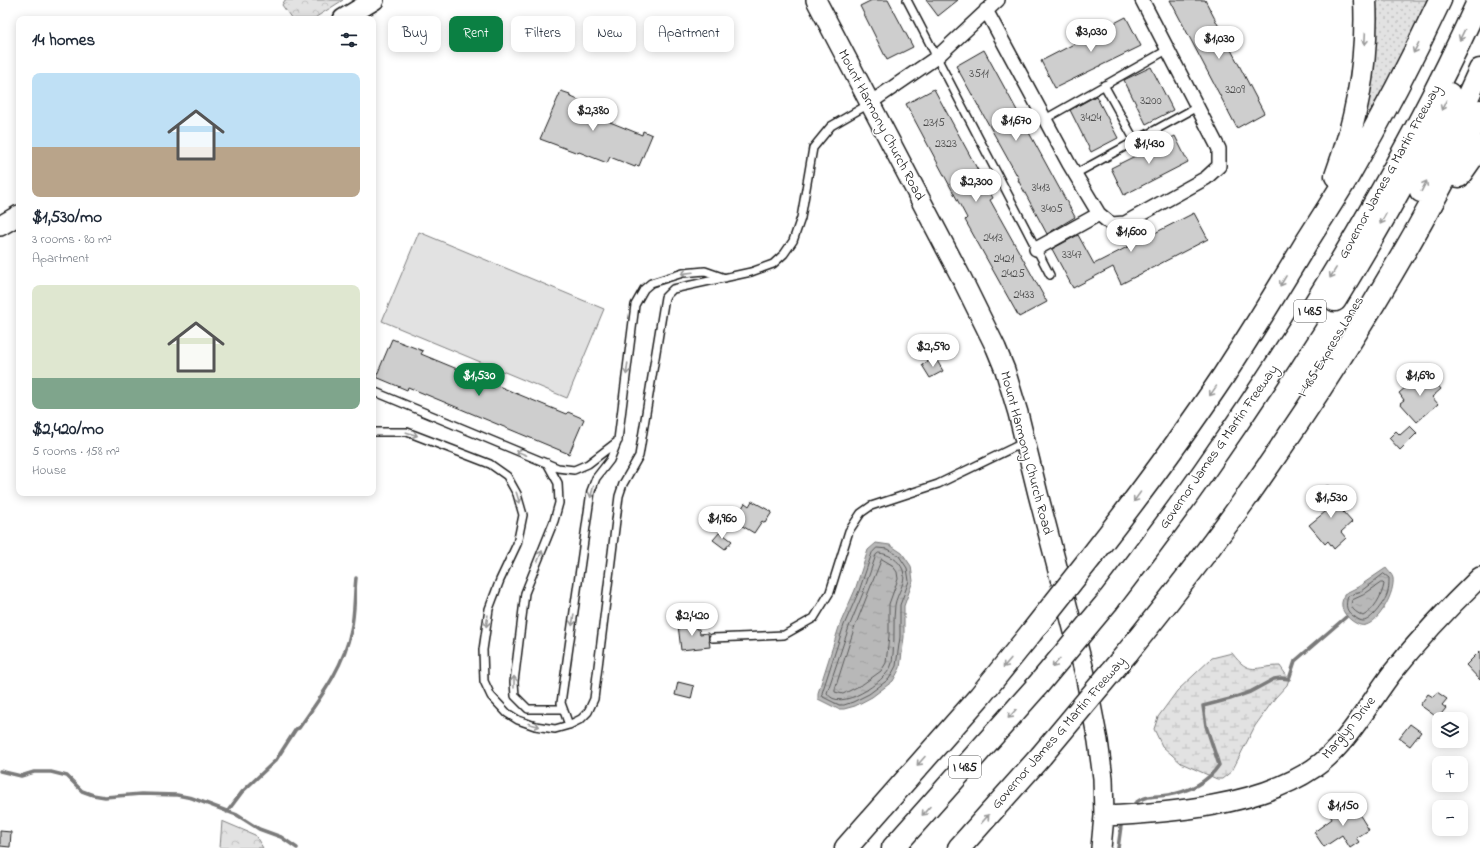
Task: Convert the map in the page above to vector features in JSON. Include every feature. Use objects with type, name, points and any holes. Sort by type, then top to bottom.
[{"type":"highway","points":[[1310,236],[1333,184],[1354,122],[1360,91],[1364,57],[1366,24],[1365,0]]},
{"type":"highway","points":[[846,848],[980,696],[1031,633],[1130,506],[1223,376],[1348,176],[1372,134],[1440,0]]},
{"type":"highway","name":"Governor James G Martin Freeway","points":[[893,848],[1038,685],[1108,601],[1205,470],[1251,402],[1343,256],[1386,182],[1464,33],[1479,0]]},
{"type":"highway","name":"I-485 Express Lanes","points":[[1130,572],[1225,456],[1283,377],[1326,314],[1363,254],[1421,151],[1480,32]]},
{"type":"highway","name":"I-485 Express Lanes","points":[[1160,612],[1229,512],[1322,365],[1418,197],[1452,131],[1480,70]]},
{"type":"highway","name":"Governor James G Martin Freeway","points":[[959,848],[1041,756],[1127,653],[1197,565],[1245,499],[1293,430],[1341,356],[1386,282],[1430,206],[1480,111]]},
{"type":"highway","points":[[1386,282],[1480,146]]},
{"type":"street","points":[[348,16],[374,0]]},
{"type":"street","name":"Mount Harmony Church Road","points":[[816,0],[962,278],[996,348],[1018,413],[1085,674],[1098,741],[1103,778],[1104,816],[1101,848]]},
{"type":"street","points":[[870,103],[937,57],[998,0]]},
{"type":"street","points":[[986,10],[1075,174],[1099,214],[1111,224],[1126,223],[1206,178],[1219,166],[1219,149],[1142,0]]},
{"type":"street","points":[[1036,249],[1099,214]]},
{"type":"street","points":[[0,226],[16,217]]},
{"type":"street","name":"Marglyn Drive","points":[[1104,816],[1204,807],[1256,794],[1282,785],[1315,768],[1337,748],[1391,674],[1414,646],[1480,577]]},
{"type":"lane","points":[[907,0],[1050,275]]},
{"type":"lane","points":[[1045,119],[1167,50]]},
{"type":"lane","points":[[1104,85],[1135,141]]},
{"type":"lane","points":[[376,432],[407,432],[490,464],[507,476],[518,494],[523,516],[517,544],[500,580],[489,609],[483,650],[484,681],[492,696],[506,713],[518,720],[535,726],[555,729],[569,726],[581,719],[588,712],[594,699],[619,496],[623,484],[638,456],[665,298],[673,289],[751,272],[773,264],[784,254],[793,241],[801,218],[813,148],[832,126],[870,103]]},
{"type":"lane","points":[[1075,174],[1197,107]]},
{"type":"lane","points":[[569,726],[561,703],[591,491],[596,478],[610,460],[618,440],[635,305],[644,289],[651,283],[683,273],[705,271],[725,278]]},
{"type":"lane","points":[[376,392],[558,468],[574,470],[588,464],[618,440]]},
{"type":"lane","points":[[713,638],[784,635],[814,618],[830,592],[849,531],[861,513],[871,506],[938,484],[1025,442]]},
{"type":"lane","points":[[547,463],[558,483],[559,503],[554,521],[525,594],[514,682],[515,696],[528,709],[563,709]]},
{"type":"green space","points":[[285,0],[343,0],[318,16],[290,16],[282,5]]},
{"type":"green space","points":[[1372,0],[1427,0],[1397,65],[1370,112],[1361,109]]},
{"type":"green space","points":[[419,232],[604,309],[567,398],[382,321]]},
{"type":"green space","points":[[1232,653],[1238,660],[1249,668],[1280,666],[1289,679],[1287,685],[1275,698],[1255,726],[1232,771],[1222,779],[1217,779],[1181,763],[1162,746],[1154,729],[1158,717],[1177,691],[1212,658]]},
{"type":"green space","points":[[222,821],[255,835],[263,848],[220,848]]},
{"type":"water","points":[[876,543],[890,545],[902,553],[911,566],[913,581],[904,606],[904,637],[900,668],[893,681],[872,697],[855,706],[838,709],[818,699],[818,693],[840,624],[855,590],[868,550]]},
{"type":"water","points":[[1386,568],[1393,578],[1393,584],[1392,591],[1386,605],[1376,618],[1366,625],[1359,625],[1355,623],[1347,617],[1343,610],[1342,603],[1344,594],[1358,587]]},
{"type":"building","points":[[872,0],[888,0],[913,47],[887,60],[860,6]]},
{"type":"building","points":[[926,0],[958,0],[938,16]]},
{"type":"building","points":[[1170,0],[1205,0],[1264,113],[1237,128]]},
{"type":"building","points":[[1126,17],[1141,46],[1055,88],[1041,61]]},
{"type":"building","points":[[984,50],[1075,217],[1047,234],[1018,180],[1019,179],[956,66]]},
{"type":"building","points":[[1151,67],[1173,110],[1146,124],[1124,80]]},
{"type":"building","points":[[934,89],[993,198],[990,200],[1047,302],[1019,317],[965,220],[967,218],[906,104]]},
{"type":"building","points":[[561,91],[603,111],[606,103],[617,108],[610,122],[642,135],[643,131],[652,135],[639,166],[636,165],[635,167],[610,157],[607,163],[540,139]]},
{"type":"building","points":[[1096,96],[1118,138],[1091,152],[1070,110]]},
{"type":"building","points":[[1175,136],[1188,162],[1124,195],[1111,168]]},
{"type":"building","points":[[1194,213],[1208,239],[1121,284],[1113,267],[1073,288],[1052,249],[1078,235],[1094,264]]},
{"type":"building","points":[[392,339],[423,351],[421,354],[566,414],[568,412],[584,419],[569,454],[408,387],[407,390],[376,377]]},
{"type":"building","points":[[935,357],[943,371],[930,378],[922,365]]},
{"type":"building","points":[[1429,375],[1441,389],[1432,397],[1438,404],[1417,422],[1400,403],[1404,400],[1399,393],[1419,376],[1423,380]]},
{"type":"building","points":[[1410,426],[1417,433],[1400,450],[1389,438],[1396,431],[1400,435]]},
{"type":"building","points":[[1326,486],[1329,486],[1348,508],[1343,512],[1352,522],[1341,532],[1346,538],[1334,549],[1328,541],[1325,544],[1309,525],[1330,508],[1317,493]]},
{"type":"building","points":[[752,501],[772,512],[765,523],[762,521],[754,533],[734,521],[745,503],[749,506]]},
{"type":"building","points":[[720,532],[732,541],[725,549],[713,540]]},
{"type":"building","points":[[696,623],[696,629],[699,629],[700,634],[708,633],[710,647],[681,650],[678,625]]},
{"type":"building","points":[[1480,651],[1480,680],[1466,665]]},
{"type":"building","points":[[678,682],[694,686],[691,699],[675,695]]},
{"type":"building","points":[[1437,692],[1447,699],[1442,705],[1446,708],[1443,712],[1432,712],[1432,714],[1420,705],[1428,694],[1433,697]]},
{"type":"building","points":[[1410,724],[1421,732],[1410,746],[1399,738]]},
{"type":"building","points":[[1351,801],[1369,830],[1356,838],[1359,842],[1350,848],[1342,835],[1324,847],[1314,832],[1332,819],[1330,815]]},
{"type":"building","points":[[0,831],[11,832],[10,847],[0,846]]},
{"type":"waterway","points":[[227,812],[242,792],[276,760],[296,729],[299,728],[330,682],[348,644],[353,618],[356,578]]},
{"type":"waterway","points":[[1135,803],[1146,797],[1175,794],[1190,789],[1209,776],[1219,765],[1206,726],[1203,706],[1250,692],[1274,679],[1289,679],[1295,661],[1346,617]]},
{"type":"waterway","points":[[0,771],[21,776],[34,772],[51,772],[67,776],[82,791],[105,797],[141,794],[177,795],[192,798],[237,815],[259,829],[281,837],[297,848]]},
{"type":"waterway","points":[[1118,848],[1121,826]]}]
